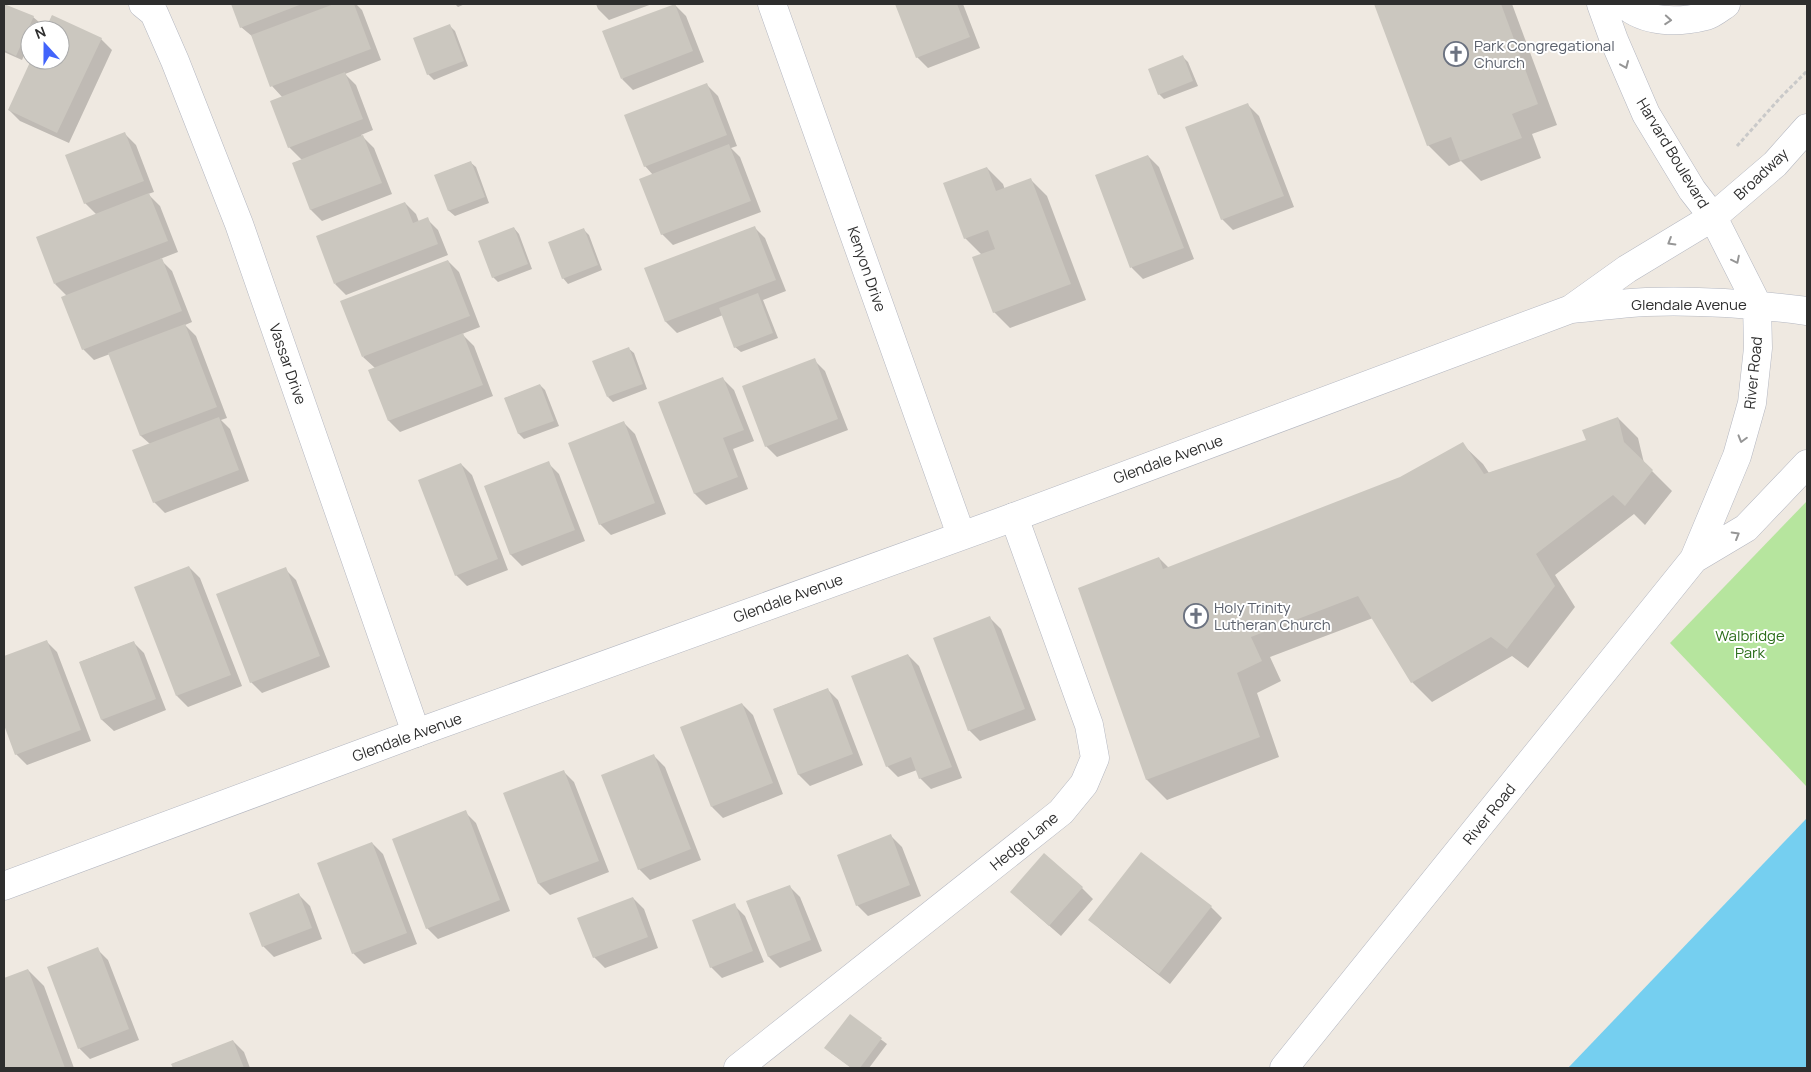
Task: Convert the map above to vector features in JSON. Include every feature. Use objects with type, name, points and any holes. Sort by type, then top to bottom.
[{"type":"street","name":"Vassar Drive","points":[[143,4],[154,13],[175,60],[239,224],[416,733]]},
{"type":"street","name":"Kenyon Drive","points":[[772,4],[961,535]]},
{"type":"street","name":"Harvard Boulevard","points":[[1601,4],[1614,40],[1646,114],[1692,190],[1713,217]]},
{"type":"street","points":[[1624,4],[1632,11],[1668,22],[1708,16],[1726,4]]},
{"type":"street","name":"Broadway","points":[[1713,217],[1775,164],[1807,128]]},
{"type":"street","name":"Glendale Avenue","points":[[4,886],[416,733],[1014,517],[1571,309],[1627,269],[1713,217]]},
{"type":"street","name":"River Road","points":[[1284,1068],[1694,559],[1737,456],[1752,403],[1758,348],[1757,304],[1713,217]]},
{"type":"street","name":"Glendale Avenue","points":[[1571,309],[1645,302],[1757,304],[1807,311]]},
{"type":"street","name":"River Road","points":[[1694,559],[1746,528],[1807,464]]},
{"type":"street","name":"Hedge Lane","points":[[738,1068],[1061,812],[1084,784],[1095,758],[1089,724],[1014,517]]},
{"type":"path","points":[[1732,152],[1807,71]]},
{"type":"green space","name":"Walbridge Park","points":[[1807,501],[1807,787],[1670,643]]},
{"type":"water","points":[[1807,818],[1807,1068],[1568,1068]]},
{"type":"building","points":[[4,4],[34,16],[32,20],[20,20],[20,47],[16,56],[4,50]]},
{"type":"building","points":[[231,4],[302,4],[240,28]]},
{"type":"building","points":[[334,4],[354,4],[371,49],[270,87],[251,35]]},
{"type":"building","points":[[675,4],[693,51],[621,79],[602,31]]},
{"type":"building","points":[[895,4],[957,4],[970,37],[916,58]]},
{"type":"building","name":"Park Congregational Church","points":[[1374,4],[1501,4],[1538,104],[1512,114],[1522,138],[1460,161],[1451,137],[1427,146]]},
{"type":"building","points":[[52,15],[63,20],[50,20]]},
{"type":"building","points":[[70,23],[102,38],[57,133],[8,110],[26,70],[70,70]]},
{"type":"building","points":[[450,24],[464,61],[427,75],[413,38]]},
{"type":"building","points":[[1183,55],[1193,81],[1158,95],[1148,69]]},
{"type":"building","points":[[345,72],[363,119],[288,148],[270,101]]},
{"type":"building","points":[[707,83],[727,135],[644,167],[624,115]]},
{"type":"building","points":[[1248,103],[1284,196],[1221,220],[1185,127]]},
{"type":"building","points":[[125,132],[144,181],[84,204],[65,155]]},
{"type":"building","points":[[363,135],[382,183],[310,210],[292,163]]},
{"type":"building","points":[[729,144],[751,201],[661,235],[639,179]]},
{"type":"building","points":[[1148,155],[1184,248],[1130,268],[1095,175]]},
{"type":"building","points":[[471,161],[485,197],[448,211],[434,175]]},
{"type":"building","points":[[987,167],[996,191],[1031,178],[1071,284],[993,313],[972,257],[995,249],[988,230],[964,239],[943,183]]},
{"type":"building","points":[[149,193],[168,241],[54,284],[36,237]]},
{"type":"building","points":[[405,202],[413,223],[428,217],[438,244],[334,284],[316,236]]},
{"type":"building","points":[[755,226],[776,280],[665,322],[644,268]]},
{"type":"building","points":[[514,227],[528,264],[492,278],[478,241]]},
{"type":"building","points":[[584,228],[598,265],[562,279],[548,242]]},
{"type":"building","points":[[162,258],[182,311],[82,350],[61,297]]},
{"type":"building","points":[[448,260],[470,316],[362,357],[340,301]]},
{"type":"building","points":[[758,293],[773,333],[734,348],[719,308]]},
{"type":"building","points":[[185,324],[217,407],[140,436],[108,353]]},
{"type":"building","points":[[463,333],[483,385],[388,421],[368,370]]},
{"type":"building","points":[[629,347],[643,384],[607,397],[592,361]]},
{"type":"building","points":[[815,358],[838,419],[765,447],[742,386]]},
{"type":"building","points":[[723,377],[744,430],[723,438],[738,477],[694,494],[658,402]]},
{"type":"building","points":[[540,384],[554,421],[518,434],[504,398]]},
{"type":"building","points":[[219,417],[239,470],[153,503],[132,450]]},
{"type":"building","name":"Holy Trinity Lutheran Church","points":[[1618,417],[1624,442],[1653,470],[1625,506],[1613,495],[1536,554],[1555,586],[1507,649],[1491,637],[1411,683],[1358,596],[1251,637],[1262,661],[1237,673],[1260,737],[1146,780],[1078,588],[1159,557],[1163,569],[1400,477],[1463,442],[1484,474],[1586,440],[1582,430]]},
{"type":"building","points":[[624,421],[655,503],[599,525],[568,443]]},
{"type":"building","points":[[549,461],[575,530],[510,555],[484,486]]},
{"type":"building","points":[[461,463],[498,559],[455,576],[418,480]]},
{"type":"building","points":[[189,566],[231,675],[176,696],[134,587]]},
{"type":"building","points":[[286,567],[320,656],[250,683],[216,594]]},
{"type":"building","points":[[990,616],[1025,709],[968,731],[933,638]]},
{"type":"building","points":[[47,640],[81,730],[15,755],[4,725],[4,656]]},
{"type":"building","points":[[134,641],[156,699],[101,720],[79,662]]},
{"type":"building","points":[[908,654],[952,767],[919,779],[911,757],[886,767],[851,676]]},
{"type":"building","points":[[828,688],[853,754],[798,775],[773,709]]},
{"type":"building","points":[[742,703],[773,783],[711,807],[680,727]]},
{"type":"building","points":[[654,754],[691,849],[638,870],[601,775]]},
{"type":"building","points":[[564,770],[599,861],[538,884],[503,793]]},
{"type":"building","points":[[466,810],[500,900],[426,929],[392,839]]},
{"type":"building","points":[[891,834],[910,885],[856,906],[837,855]]},
{"type":"building","points":[[372,842],[407,933],[352,954],[317,863]]},
{"type":"building","points":[[1141,852],[1212,906],[1159,974],[1088,920]]},
{"type":"building","points":[[1044,853],[1083,887],[1049,926],[1010,892]]},
{"type":"building","points":[[790,885],[811,940],[768,957],[746,901]]},
{"type":"building","points":[[299,893],[312,928],[262,947],[249,913]]},
{"type":"building","points":[[633,897],[648,937],[593,958],[577,918]]},
{"type":"building","points":[[735,903],[753,951],[710,968],[692,920]]},
{"type":"building","points":[[98,947],[129,1029],[78,1049],[47,967]]},
{"type":"building","points":[[28,969],[65,1068],[4,1068],[4,978]]},
{"type":"building","points":[[850,1014],[882,1038],[860,1068],[851,1068],[824,1048]]},
{"type":"building","points":[[233,1040],[244,1068],[173,1068],[171,1064]]},
{"type":"place","name":"Park Congregational Church","points":[[1456,54]]},
{"type":"place","name":"Holy Trinity Lutheran Church","points":[[1196,616]]}]
